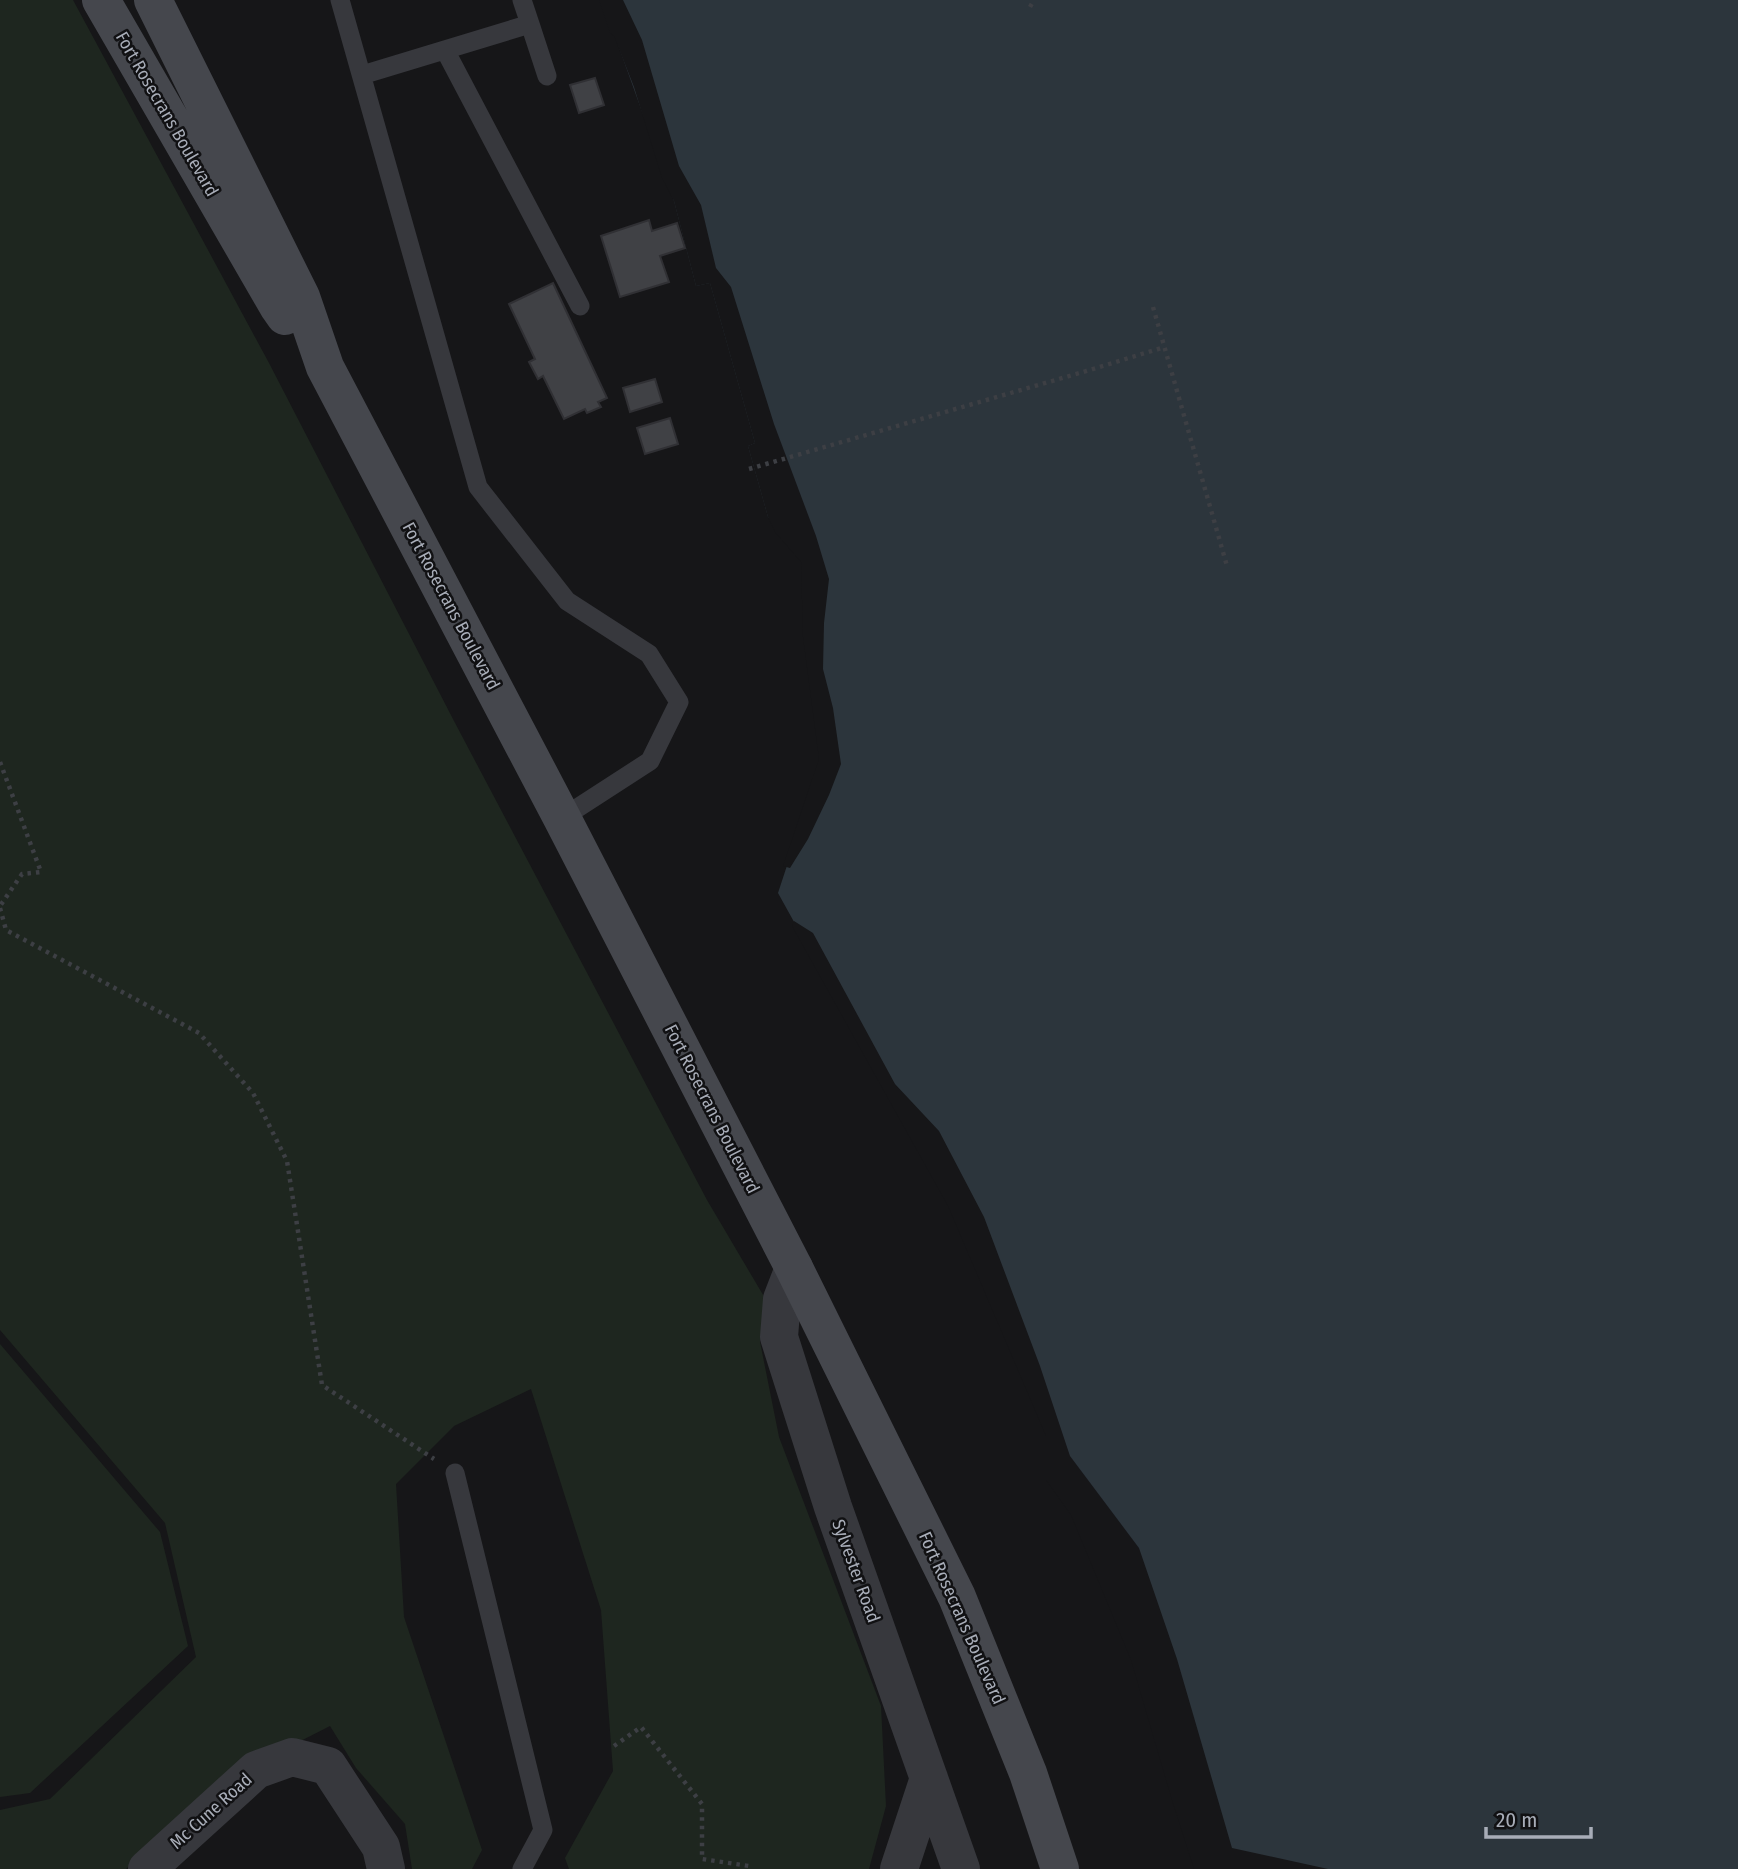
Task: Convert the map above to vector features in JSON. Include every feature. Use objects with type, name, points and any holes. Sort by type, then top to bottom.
[{"type":"street","name":"Fort Rosecrans Boulevard","points":[[101,0],[278,306],[325,367]]},
{"type":"street","name":"Fort Rosecrans Boulevard","points":[[153,0],[301,297],[325,367],[794,1268],[957,1597],[1028,1773],[1060,1869]]},
{"type":"street","name":"Sylvester Road","points":[[794,1268],[782,1299],[779,1337],[833,1507],[961,1869]]},
{"type":"street","name":"Mc Cune Road","points":[[147,1869],[256,1770],[292,1757],[328,1766],[381,1847],[386,1869]]},
{"type":"street","points":[[899,1869],[929,1778]]},
{"type":"lane","points":[[340,0],[478,487],[567,601],[649,654],[679,702],[650,761],[562,818]]},
{"type":"lane","points":[[522,0],[547,76]]},
{"type":"lane","points":[[362,75],[530,24]]},
{"type":"lane","points":[[445,50],[580,306]]},
{"type":"lane","points":[[455,1473],[544,1830],[522,1869]]},
{"type":"path","points":[[1030,7],[1034,0]]},
{"type":"path","points":[[1153,307],[1227,566]]},
{"type":"path","points":[[749,469],[1165,347]]},
{"type":"path","points":[[0,762],[41,872],[22,874],[0,907],[6,930],[199,1033],[253,1093],[287,1161],[322,1385],[455,1473]]},
{"type":"path","points":[[614,1746],[641,1727],[702,1804],[702,1859],[750,1866],[752,1869]]},
{"type":"shaded area","points":[[0,0],[73,0],[269,363],[707,1200],[766,1300],[760,1342],[779,1437],[881,1706],[886,1806],[869,1869],[569,1869],[565,1858],[613,1771],[601,1610],[531,1389],[454,1426],[396,1484],[404,1617],[482,1850],[472,1869],[412,1869],[405,1824],[356,1768],[330,1726],[220,1782],[126,1869],[0,1869],[0,1810],[50,1799],[196,1657],[165,1523],[0,1330]]},
{"type":"shaded area","points":[[602,0],[1738,0],[1738,1869],[1195,1869],[1134,1659],[1050,1435],[951,1205],[778,893],[822,759],[805,561],[768,517],[748,446],[755,443],[710,283],[696,286],[674,201]]},
{"type":"shaded area","points":[[0,1344],[160,1532],[188,1646],[30,1793],[0,1797]]},
{"type":"pier","points":[[599,0],[623,0],[642,40],[679,166],[701,205],[716,268],[731,287],[774,424],[816,536],[829,579],[823,669],[833,708],[841,764],[808,839],[790,868],[783,866],[819,759],[803,637],[801,562],[775,532],[768,517],[748,446],[755,443],[710,283],[696,286],[674,201],[662,178],[634,87],[614,36],[610,33]]},
{"type":"pier","points":[[794,921],[813,933],[895,1084],[939,1131],[984,1217],[1040,1366],[1070,1456],[1139,1548],[1177,1659],[1232,1848],[1328,1869],[1194,1869],[1131,1660],[1071,1515],[1046,1480],[1046,1436],[948,1206],[792,926]]},
{"type":"building","points":[[595,78],[604,105],[579,113],[570,85]]},
{"type":"building","points":[[649,220],[652,231],[677,223],[685,248],[660,256],[669,282],[620,297],[601,236]]},
{"type":"building","points":[[553,283],[607,398],[598,402],[601,407],[587,413],[585,409],[564,419],[543,376],[538,379],[529,362],[535,359],[509,304]]},
{"type":"building","points":[[655,379],[662,402],[630,412],[623,388]]},
{"type":"building","points":[[670,418],[678,444],[645,454],[637,428]]}]
